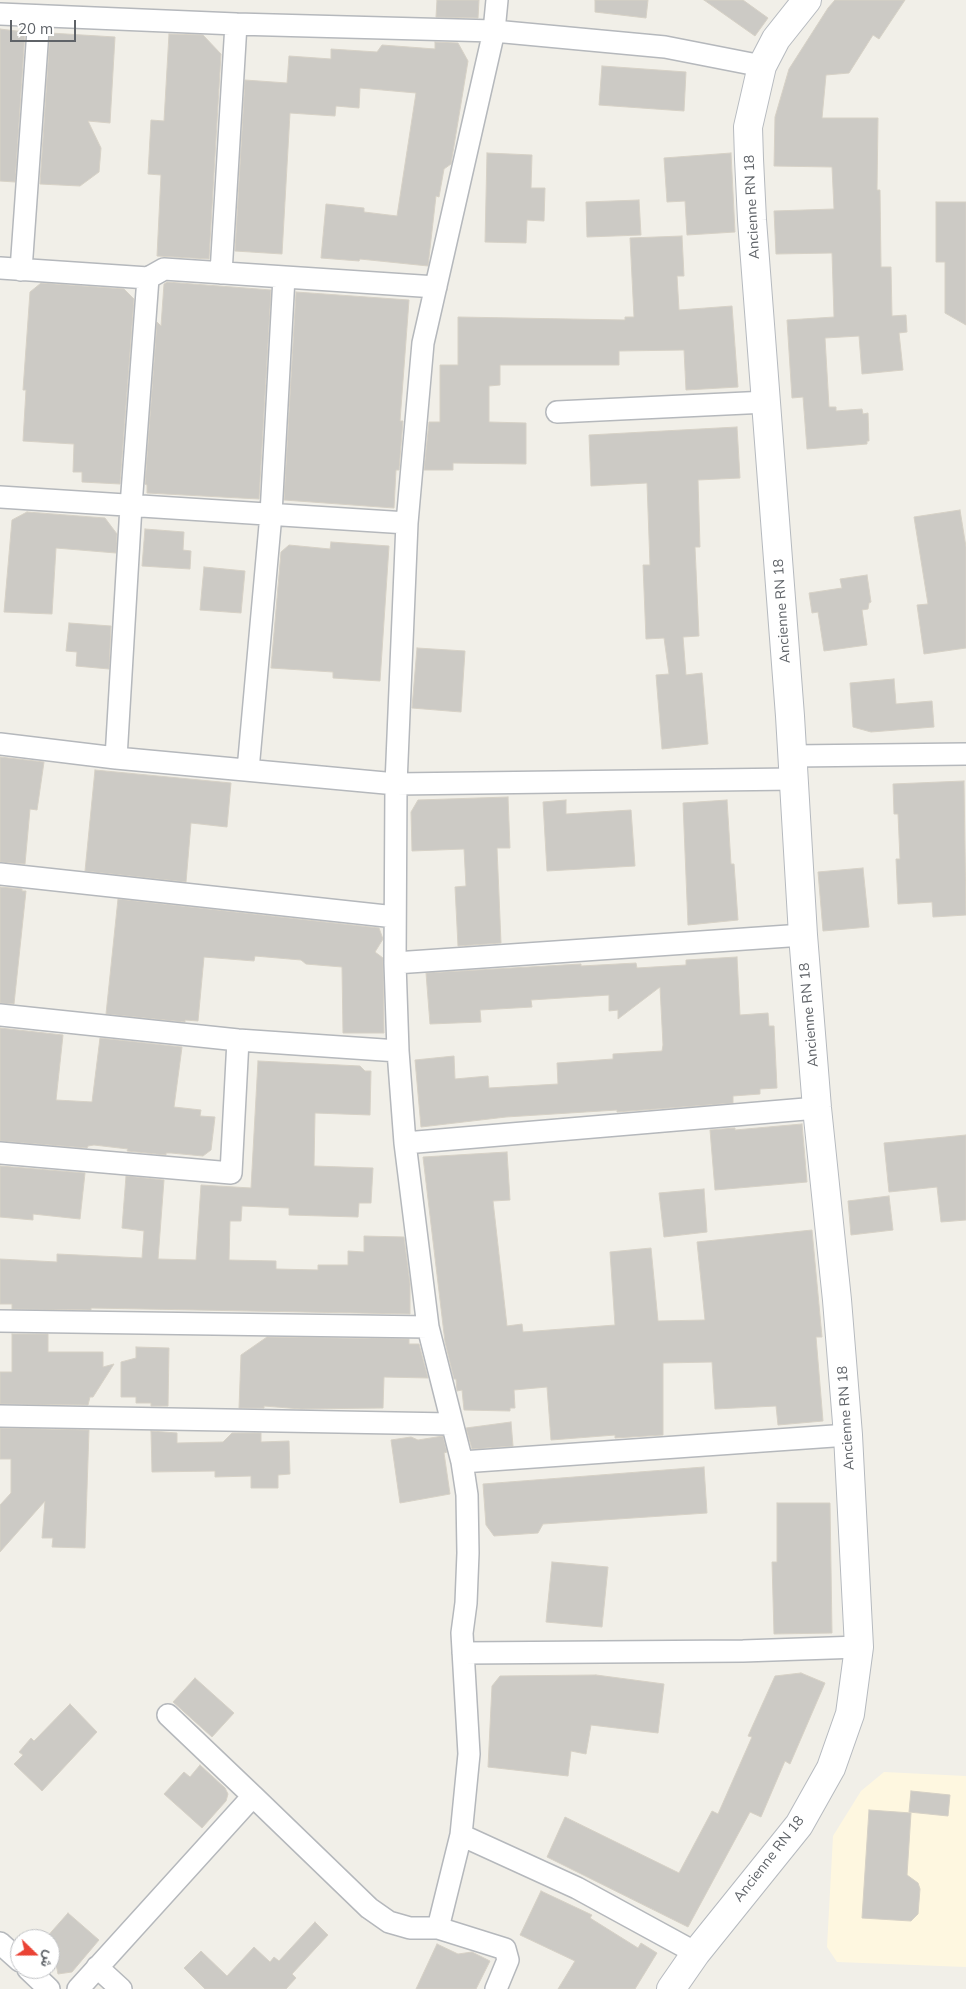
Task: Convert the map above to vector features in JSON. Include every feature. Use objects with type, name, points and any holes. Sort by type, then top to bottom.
[{"type":"main road","name":"Ancienne RN 18","points":[[671,1989],[696,1952],[799,1825],[831,1768],[850,1714],[859,1646],[848,1435],[837,1300],[817,1108],[803,935],[767,402],[752,220],[748,127],[762,66],[776,39],[807,0]]},
{"type":"street","points":[[438,1928],[461,1835],[469,1754],[462,1633],[466,1603],[468,1553],[467,1495],[462,1462],[450,1424],[428,1327],[406,1143],[398,1051],[395,963],[396,784],[407,523],[423,343],[494,31],[497,0]]},
{"type":"street","points":[[0,14],[236,24],[494,31],[665,46],[762,66]]},
{"type":"street","points":[[39,16],[10,269],[148,278],[164,269],[436,287]]},
{"type":"street","points":[[221,273],[236,24]]},
{"type":"street","points":[[248,770],[271,514],[284,277]]},
{"type":"street","points":[[116,758],[148,278]]},
{"type":"street","points":[[557,412],[767,402]]},
{"type":"street","points":[[0,497],[407,523]]},
{"type":"street","points":[[0,744],[116,758],[396,784],[793,767],[966,754]]},
{"type":"street","points":[[0,874],[395,916]]},
{"type":"street","points":[[395,963],[803,935]]},
{"type":"street","points":[[0,1015],[238,1040],[398,1051]]},
{"type":"street","points":[[0,1153],[231,1174],[238,1040]]},
{"type":"street","points":[[406,1143],[817,1108]]},
{"type":"street","points":[[0,1321],[428,1327]]},
{"type":"street","points":[[0,1416],[450,1424]]},
{"type":"street","points":[[462,1462],[848,1435]]},
{"type":"street","points":[[463,1653],[743,1651],[859,1646]]},
{"type":"street","points":[[168,1715],[369,1908],[389,1922],[410,1928],[438,1928],[505,1949],[508,1960],[496,1989]]},
{"type":"street","points":[[78,1989],[253,1796]]},
{"type":"street","points":[[461,1835],[577,1888],[696,1952]]},
{"type":"street","points":[[0,1943],[10,1952]]},
{"type":"street","points":[[97,1967],[121,1989]]},
{"type":"street","points":[[38,1979],[49,1989]]},
{"type":"shaded area","points":[[884,1772],[966,1776],[966,1967],[837,1962],[827,1947],[833,1836],[861,1791]]},
{"type":"building","points":[[437,0],[479,0],[478,18],[436,17]]},
{"type":"building","points":[[595,0],[648,0],[646,18],[595,12]]},
{"type":"building","points":[[704,0],[743,0],[768,18],[755,36]]},
{"type":"building","points":[[835,0],[905,0],[879,39],[873,35],[849,73],[826,75],[822,118],[878,118],[877,190],[880,190],[881,267],[891,267],[892,316],[906,315],[907,332],[899,333],[903,370],[862,374],[859,336],[825,338],[829,407],[836,407],[836,411],[862,409],[863,414],[868,413],[869,441],[867,441],[867,444],[807,449],[803,397],[792,398],[787,320],[834,317],[832,253],[776,254],[774,211],[834,209],[832,167],[774,166],[775,117],[789,69]]},
{"type":"building","points":[[0,29],[25,32],[15,182],[0,181]]},
{"type":"building","points":[[50,33],[115,37],[110,123],[88,121],[101,148],[99,172],[80,186],[40,184]]},
{"type":"building","points":[[169,34],[203,35],[221,54],[209,259],[157,256],[161,175],[148,174],[151,120],[164,121]]},
{"type":"building","points":[[435,42],[458,43],[468,61],[451,164],[444,169],[439,197],[436,196],[428,266],[360,259],[359,261],[321,258],[326,204],[364,208],[364,212],[397,216],[416,93],[360,88],[359,108],[336,106],[335,116],[290,113],[282,254],[235,251],[245,80],[287,83],[289,56],[331,59],[331,49],[377,52],[382,45],[435,49]]},
{"type":"building","points":[[602,66],[686,72],[684,111],[599,105]]},
{"type":"building","points":[[487,153],[532,155],[531,188],[545,188],[544,221],[527,220],[526,243],[485,242]]},
{"type":"building","points":[[731,153],[735,232],[687,235],[685,201],[667,202],[664,158]]},
{"type":"building","points":[[639,200],[641,235],[587,237],[586,202]]},
{"type":"building","points":[[936,202],[966,202],[966,325],[945,313],[945,262],[936,262]]},
{"type":"building","points":[[682,236],[684,276],[677,276],[679,310],[732,306],[738,387],[686,390],[684,350],[619,351],[619,365],[500,365],[500,385],[489,386],[489,422],[526,423],[526,464],[453,463],[453,470],[424,470],[429,422],[440,422],[440,365],[458,365],[458,317],[625,320],[625,317],[634,317],[630,238]]},
{"type":"building","points":[[167,282],[271,290],[259,499],[147,493],[147,485],[145,484],[157,322],[161,326],[164,284]]},
{"type":"building","points":[[41,283],[124,289],[134,299],[120,484],[82,482],[82,472],[73,472],[74,444],[23,441],[26,390],[23,390],[30,292]]},
{"type":"building","points":[[296,292],[409,300],[400,421],[403,421],[399,470],[396,470],[394,508],[284,500]]},
{"type":"building","points":[[737,427],[740,478],[698,480],[700,547],[695,547],[699,636],[683,637],[686,675],[702,673],[708,744],[662,749],[656,675],[669,674],[664,638],[646,639],[643,565],[650,565],[647,483],[591,486],[589,435]]},
{"type":"building","points":[[960,510],[966,547],[966,648],[924,654],[917,605],[928,604],[914,517]]},
{"type":"building","points":[[27,512],[105,518],[117,534],[116,553],[56,548],[52,614],[4,612],[12,520]]},
{"type":"building","points":[[145,529],[184,532],[183,550],[191,551],[190,569],[142,566]]},
{"type":"building","points":[[331,542],[389,546],[380,681],[333,678],[333,672],[271,668],[281,552],[289,545],[330,549]]},
{"type":"building","points":[[204,567],[245,571],[241,613],[200,610]]},
{"type":"building","points":[[867,575],[871,602],[868,609],[862,610],[867,645],[824,651],[818,612],[812,613],[809,593],[842,588],[840,579]]},
{"type":"building","points":[[69,623],[111,626],[109,669],[76,666],[77,652],[66,651]]},
{"type":"building","points":[[417,648],[465,651],[461,712],[412,708]]},
{"type":"building","points":[[894,679],[896,704],[932,701],[934,727],[871,732],[853,727],[850,683]]},
{"type":"building","points":[[0,757],[44,762],[37,810],[30,809],[25,864],[0,862]]},
{"type":"building","points":[[95,770],[231,783],[227,827],[191,823],[186,882],[85,871]]},
{"type":"building","points":[[964,781],[966,915],[933,917],[932,902],[898,904],[896,859],[900,859],[898,814],[894,814],[893,784]]},
{"type":"building","points":[[508,797],[510,848],[497,848],[501,943],[458,946],[455,887],[466,886],[464,849],[412,851],[411,812],[418,800]]},
{"type":"building","points":[[566,800],[566,814],[631,810],[635,866],[547,871],[543,802]]},
{"type":"building","points":[[727,800],[731,864],[734,864],[738,920],[688,925],[683,803]]},
{"type":"building","points":[[863,868],[869,927],[823,931],[818,872]]},
{"type":"building","points":[[0,887],[26,891],[14,1004],[0,1003]]},
{"type":"building","points":[[118,899],[379,928],[383,939],[375,952],[383,958],[384,1033],[343,1033],[342,967],[306,964],[301,960],[255,956],[254,961],[204,957],[198,1021],[185,1020],[185,1022],[106,1014]]},
{"type":"building","points":[[737,957],[740,1015],[768,1013],[769,1026],[774,1026],[777,1088],[760,1089],[760,1094],[733,1096],[733,1103],[617,1112],[617,1110],[506,1117],[421,1127],[415,1060],[454,1056],[455,1079],[488,1076],[489,1088],[558,1084],[557,1063],[613,1059],[613,1054],[662,1051],[663,1045],[660,987],[618,1019],[618,1010],[609,1011],[609,995],[531,1000],[532,1007],[480,1010],[481,1022],[430,1024],[426,973],[581,964],[581,966],[636,963],[637,968],[686,965],[686,960]]},
{"type":"building","points":[[0,1028],[63,1035],[56,1100],[92,1102],[100,1038],[182,1047],[174,1107],[201,1110],[200,1116],[215,1117],[211,1150],[203,1156],[171,1153],[166,1153],[166,1155],[94,1145],[87,1148],[0,1141]]},
{"type":"building","points":[[258,1061],[360,1066],[365,1071],[371,1071],[370,1115],[315,1113],[314,1166],[373,1168],[371,1203],[359,1203],[358,1217],[289,1215],[289,1208],[242,1206],[241,1221],[230,1221],[229,1260],[276,1261],[276,1269],[318,1270],[318,1265],[348,1265],[348,1251],[364,1252],[364,1236],[404,1237],[410,1284],[410,1314],[91,1308],[91,1310],[12,1309],[12,1304],[0,1304],[0,1259],[57,1262],[57,1254],[142,1258],[144,1231],[122,1228],[126,1176],[164,1180],[158,1259],[196,1260],[201,1185],[251,1188]]},
{"type":"building","points":[[802,1124],[807,1182],[715,1190],[710,1130],[735,1128],[735,1130]]},
{"type":"building","points":[[966,1135],[966,1220],[941,1222],[937,1187],[889,1192],[884,1143]]},
{"type":"building","points":[[507,1152],[510,1200],[493,1201],[507,1326],[522,1324],[523,1332],[615,1325],[610,1252],[651,1248],[658,1321],[705,1320],[697,1242],[812,1230],[822,1337],[816,1337],[823,1421],[778,1425],[776,1406],[715,1409],[712,1362],[663,1363],[663,1435],[615,1438],[615,1435],[551,1440],[547,1387],[514,1390],[515,1408],[510,1408],[510,1411],[464,1410],[462,1390],[457,1391],[456,1379],[454,1379],[445,1342],[423,1157]]},
{"type":"building","points":[[0,1166],[85,1173],[80,1219],[33,1214],[33,1220],[0,1217]]},
{"type":"building","points":[[704,1189],[707,1232],[664,1237],[659,1193]]},
{"type":"building","points":[[889,1196],[893,1230],[851,1235],[848,1201]]},
{"type":"building","points":[[12,1334],[48,1334],[48,1352],[103,1352],[103,1367],[114,1364],[93,1397],[90,1397],[88,1405],[0,1404],[0,1372],[12,1372]]},
{"type":"building","points":[[267,1337],[409,1339],[409,1344],[419,1344],[428,1378],[384,1377],[383,1408],[301,1409],[264,1406],[264,1408],[239,1408],[241,1355]]},
{"type":"building","points":[[136,1347],[169,1348],[168,1406],[151,1406],[151,1403],[136,1403],[136,1397],[121,1397],[121,1362],[136,1358]]},
{"type":"building","points":[[511,1422],[513,1446],[472,1449],[466,1428]]},
{"type":"building","points":[[0,1428],[89,1430],[85,1548],[52,1547],[53,1538],[42,1538],[45,1501],[0,1552],[0,1505],[11,1493],[11,1459],[0,1459]]},
{"type":"building","points":[[151,1431],[177,1433],[177,1443],[223,1442],[232,1433],[261,1433],[261,1442],[289,1441],[290,1474],[278,1475],[278,1488],[251,1488],[251,1476],[215,1477],[215,1471],[152,1472]]},
{"type":"building","points":[[443,1436],[447,1452],[444,1453],[450,1494],[400,1503],[391,1440],[411,1437],[418,1440]]},
{"type":"building","points":[[704,1467],[707,1513],[543,1524],[538,1533],[494,1536],[486,1525],[483,1484]]},
{"type":"building","points":[[777,1503],[830,1503],[832,1633],[774,1634],[772,1562],[777,1562]]},
{"type":"building","points":[[552,1562],[608,1567],[602,1627],[546,1622]]},
{"type":"building","points":[[801,1673],[825,1683],[790,1764],[785,1761],[761,1817],[750,1812],[688,1927],[547,1857],[565,1817],[679,1873],[712,1811],[718,1814],[752,1737],[748,1736],[775,1676]]},
{"type":"building","points":[[596,1675],[664,1684],[658,1733],[591,1725],[586,1754],[571,1751],[568,1776],[488,1767],[492,1686],[500,1676]]},
{"type":"building","points":[[195,1678],[234,1713],[212,1737],[173,1702]]},
{"type":"building","points":[[70,1704],[97,1732],[42,1791],[14,1764],[23,1755],[19,1752],[31,1738],[34,1741]]},
{"type":"building","points":[[200,1765],[225,1788],[228,1794],[226,1801],[202,1828],[164,1794],[184,1772],[190,1777]]},
{"type":"building","points":[[911,1791],[950,1795],[948,1816],[909,1812]]},
{"type":"building","points":[[869,1810],[911,1813],[907,1875],[918,1883],[920,1889],[918,1914],[911,1921],[862,1918]]},
{"type":"building","points":[[541,1891],[592,1915],[590,1918],[638,1948],[641,1943],[657,1953],[635,1989],[558,1989],[575,1961],[520,1935]]},
{"type":"building","points":[[68,1913],[99,1940],[72,1972],[60,1974],[60,1929],[54,1929]]},
{"type":"building","points":[[315,1922],[328,1935],[292,1974],[296,1978],[286,1989],[205,1989],[184,1968],[201,1951],[227,1976],[254,1947],[270,1962],[274,1957],[279,1961]]},
{"type":"building","points":[[437,1944],[458,1954],[472,1952],[490,1961],[476,1989],[416,1989]]}]
